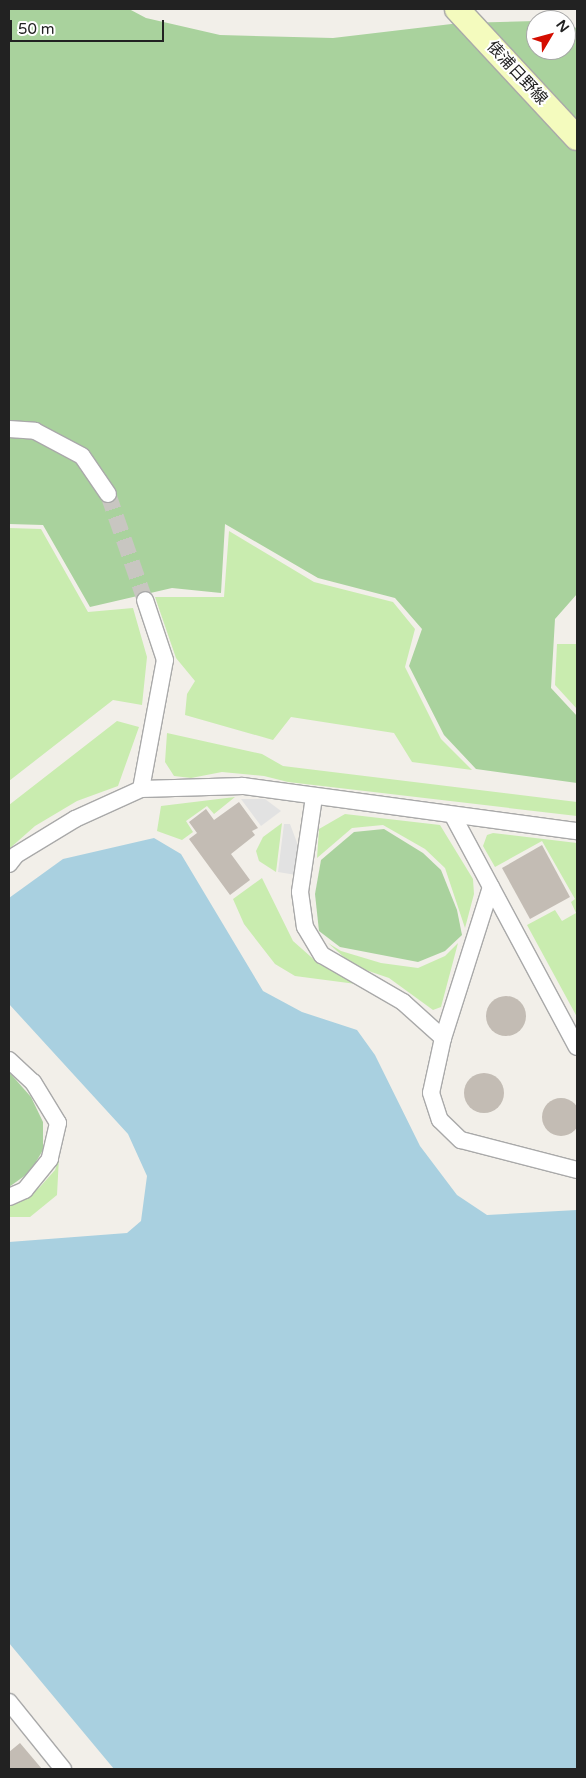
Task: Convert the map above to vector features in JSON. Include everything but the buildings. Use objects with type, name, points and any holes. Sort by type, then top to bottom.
[{"type":"main road","name":"俵浦日野線","points":[[457,9],[577,138]]},
{"type":"street","points":[[9,429],[35,432],[82,456],[108,494]]},
{"type":"street","points":[[141,789],[165,660],[145,600]]},
{"type":"street","points":[[9,864],[16,855],[75,819],[141,789],[243,786],[577,832]]},
{"type":"street","points":[[314,797],[300,892],[305,927],[322,955],[403,1002],[443,1038]]},
{"type":"street","points":[[453,816],[577,1047]]},
{"type":"street","points":[[491,887],[443,1038],[431,1093],[440,1120],[461,1140],[577,1170]]},
{"type":"street","points":[[9,1060],[34,1082],[58,1124],[50,1158],[24,1190],[9,1196]]},
{"type":"street","points":[[9,1702],[63,1769]]},
{"type":"green space","points":[[9,9],[129,9],[146,18],[220,35],[333,38],[460,23],[526,21],[526,60],[576,60],[577,28],[577,594],[555,619],[551,688],[577,716],[577,783],[476,769],[444,735],[409,666],[422,629],[395,598],[318,578],[225,524],[221,593],[172,588],[90,607],[43,525],[9,524]]},
{"type":"green space","points":[[9,528],[41,529],[88,612],[133,608],[147,657],[142,705],[113,700],[9,781]]},
{"type":"green space","points":[[229,531],[314,582],[393,602],[415,629],[405,667],[441,739],[472,770],[412,762],[394,733],[291,717],[273,740],[185,715],[187,694],[195,681],[176,658],[155,597],[224,597]]},
{"type":"green space","points":[[557,644],[577,644],[577,709],[555,685]]},
{"type":"green space","points":[[117,721],[139,727],[118,786],[77,801],[35,826],[9,849],[9,805]]},
{"type":"green space","points":[[167,733],[262,754],[283,766],[577,802],[577,816],[288,782],[264,776],[222,772],[191,778],[174,776],[165,762]]},
{"type":"green space","points":[[235,797],[214,814],[207,806],[186,821],[193,832],[182,840],[157,831],[161,806]]},
{"type":"green space","points":[[345,814],[440,825],[473,879],[474,894],[465,928],[445,868],[425,849],[383,825],[352,828],[317,858],[319,829]]},
{"type":"green space","points":[[282,823],[276,872],[259,861],[256,851],[263,837]]},
{"type":"green space","points":[[384,829],[423,853],[441,870],[457,910],[462,935],[445,951],[418,962],[340,947],[319,931],[315,894],[321,860],[354,832]]},
{"type":"green space","points":[[493,833],[577,843],[577,1017],[527,925],[555,910],[562,921],[576,913],[571,902],[575,899],[542,841],[495,867],[483,846],[487,835]]},
{"type":"green space","points":[[262,878],[293,941],[319,964],[356,984],[295,976],[275,964],[244,924],[233,899]]},
{"type":"green space","points":[[328,943],[341,951],[381,963],[418,968],[445,956],[458,943],[441,1007],[433,1010],[389,978],[354,966]]},
{"type":"green space","points":[[9,1072],[31,1097],[43,1122],[43,1150],[30,1172],[9,1187]]},
{"type":"green space","points":[[59,1157],[57,1195],[30,1217],[9,1217],[9,1203],[39,1188],[55,1170]]},
{"type":"shaded area","points":[[241,799],[265,799],[281,811],[261,826]]},
{"type":"shaded area","points":[[284,824],[290,824],[299,848],[296,875],[278,872]]},
{"type":"water","points":[[154,838],[181,854],[263,991],[302,1012],[357,1030],[375,1055],[420,1146],[457,1195],[487,1215],[577,1210],[577,1769],[114,1769],[9,1643],[9,1242],[127,1233],[141,1221],[147,1176],[128,1134],[9,1004],[9,898],[63,859]]},
{"type":"tunnel","points":[[108,494],[145,600]]}]
